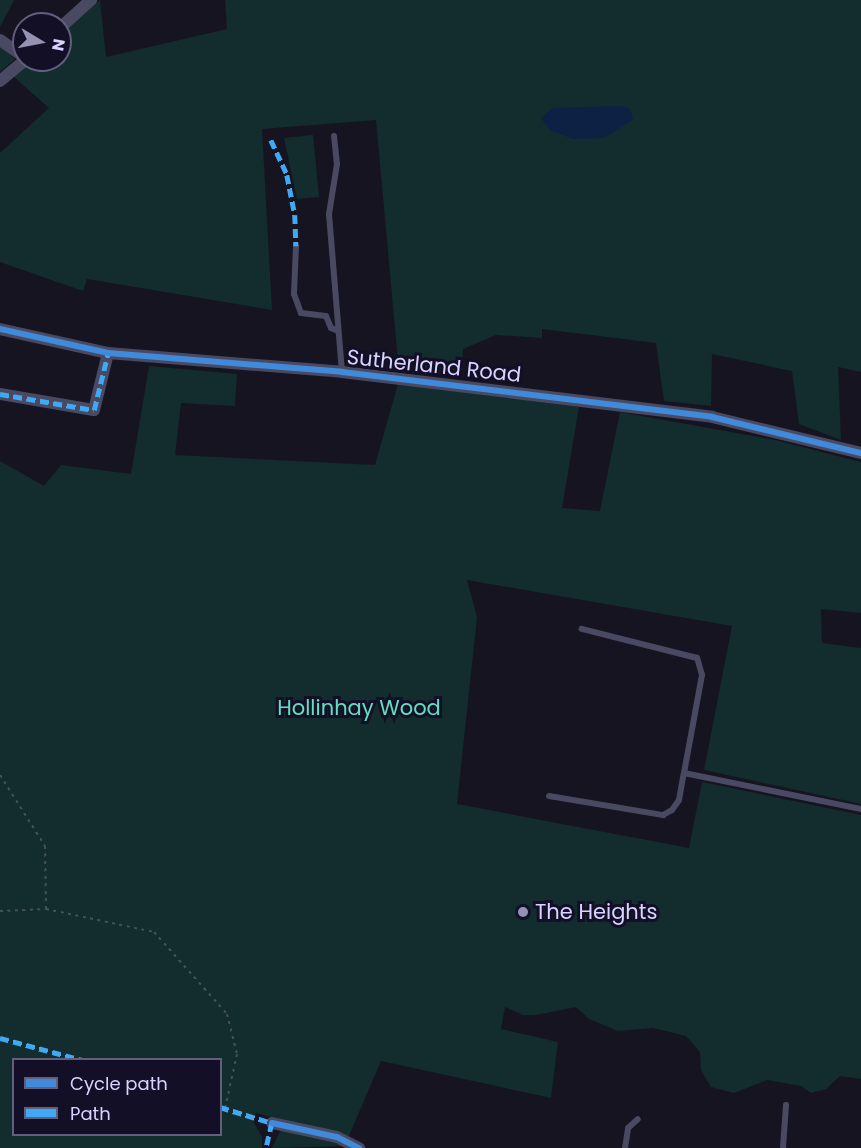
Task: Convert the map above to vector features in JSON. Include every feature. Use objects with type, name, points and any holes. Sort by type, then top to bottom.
[{"type":"street","points":[[72,17],[91,0]]},
{"type":"street","points":[[0,40],[12,49]]},
{"type":"street","points":[[0,81],[12,70]]},
{"type":"street","name":"Sutherland Road","points":[[0,329],[108,352],[342,372],[712,417],[861,453]]},
{"type":"street","points":[[0,394],[93,410],[108,352]]},
{"type":"street","points":[[272,1124],[337,1137],[359,1148]]},
{"type":"lane","points":[[334,136],[337,164],[329,214],[342,372]]},
{"type":"lane","points":[[296,246],[294,294],[301,313],[326,316],[332,328],[338,331]]},
{"type":"lane","points":[[549,796],[663,815],[672,810],[679,800],[702,675],[697,658],[582,629]]},
{"type":"lane","points":[[684,773],[861,809]]},
{"type":"lane","points":[[783,1148],[786,1105]]},
{"type":"lane","points":[[625,1148],[628,1128],[638,1119]]},
{"type":"path","points":[[0,776],[45,846],[46,909]]},
{"type":"path","points":[[0,911],[46,909],[154,932],[228,1014],[237,1054],[225,1108]]},
{"type":"green space","points":[[0,0],[14,0],[0,27]]},
{"type":"green space","points":[[100,0],[106,57],[227,29],[225,0],[861,0],[861,372],[838,367],[841,440],[799,424],[792,371],[712,354],[711,406],[664,401],[656,343],[542,329],[542,338],[496,335],[463,349],[462,377],[399,372],[376,120],[262,129],[272,310],[87,279],[83,291],[0,262],[0,153],[49,108],[14,77],[20,72],[72,72],[72,25]]},
{"type":"green space","points":[[0,46],[12,56],[12,62],[0,72]]},
{"type":"green space","points":[[313,135],[319,197],[297,199],[284,138]]},
{"type":"green space","name":"Hollinhay Wood","points":[[149,366],[237,374],[235,406],[181,403],[175,455],[375,465],[398,384],[579,407],[562,508],[600,511],[620,412],[775,440],[861,462],[861,613],[821,609],[822,643],[861,648],[861,804],[704,770],[732,626],[467,580],[477,617],[457,804],[689,848],[702,782],[861,815],[861,1079],[840,1076],[826,1089],[811,1093],[801,1086],[767,1080],[734,1093],[711,1087],[701,1070],[700,1052],[686,1036],[653,1028],[618,1031],[589,1019],[576,1007],[536,1015],[523,1015],[505,1007],[501,1029],[558,1042],[551,1098],[381,1061],[348,1138],[256,1113],[253,1121],[262,1137],[262,1148],[0,1148],[0,461],[44,486],[61,465],[131,474]]},
{"type":"green space","points":[[281,1129],[320,1136],[344,1146],[272,1148]]},
{"type":"water","points":[[621,106],[630,109],[633,120],[604,138],[573,139],[550,130],[541,118],[553,108]]},
{"type":"marked path","points":[[271,140],[287,175],[295,215],[296,246]]},
{"type":"marked path","points":[[0,394],[94,410],[108,353]]},
{"type":"marked path","points":[[0,1038],[75,1058]]},
{"type":"marked path","points":[[222,1108],[272,1123],[266,1148]]},
{"type":"cycle path","points":[[0,329],[108,353],[342,372],[712,417],[861,453]]},
{"type":"cycle path","points":[[272,1123],[337,1137],[359,1148]]},
{"type":"place","name":"The Heights","points":[[523,912]]}]
